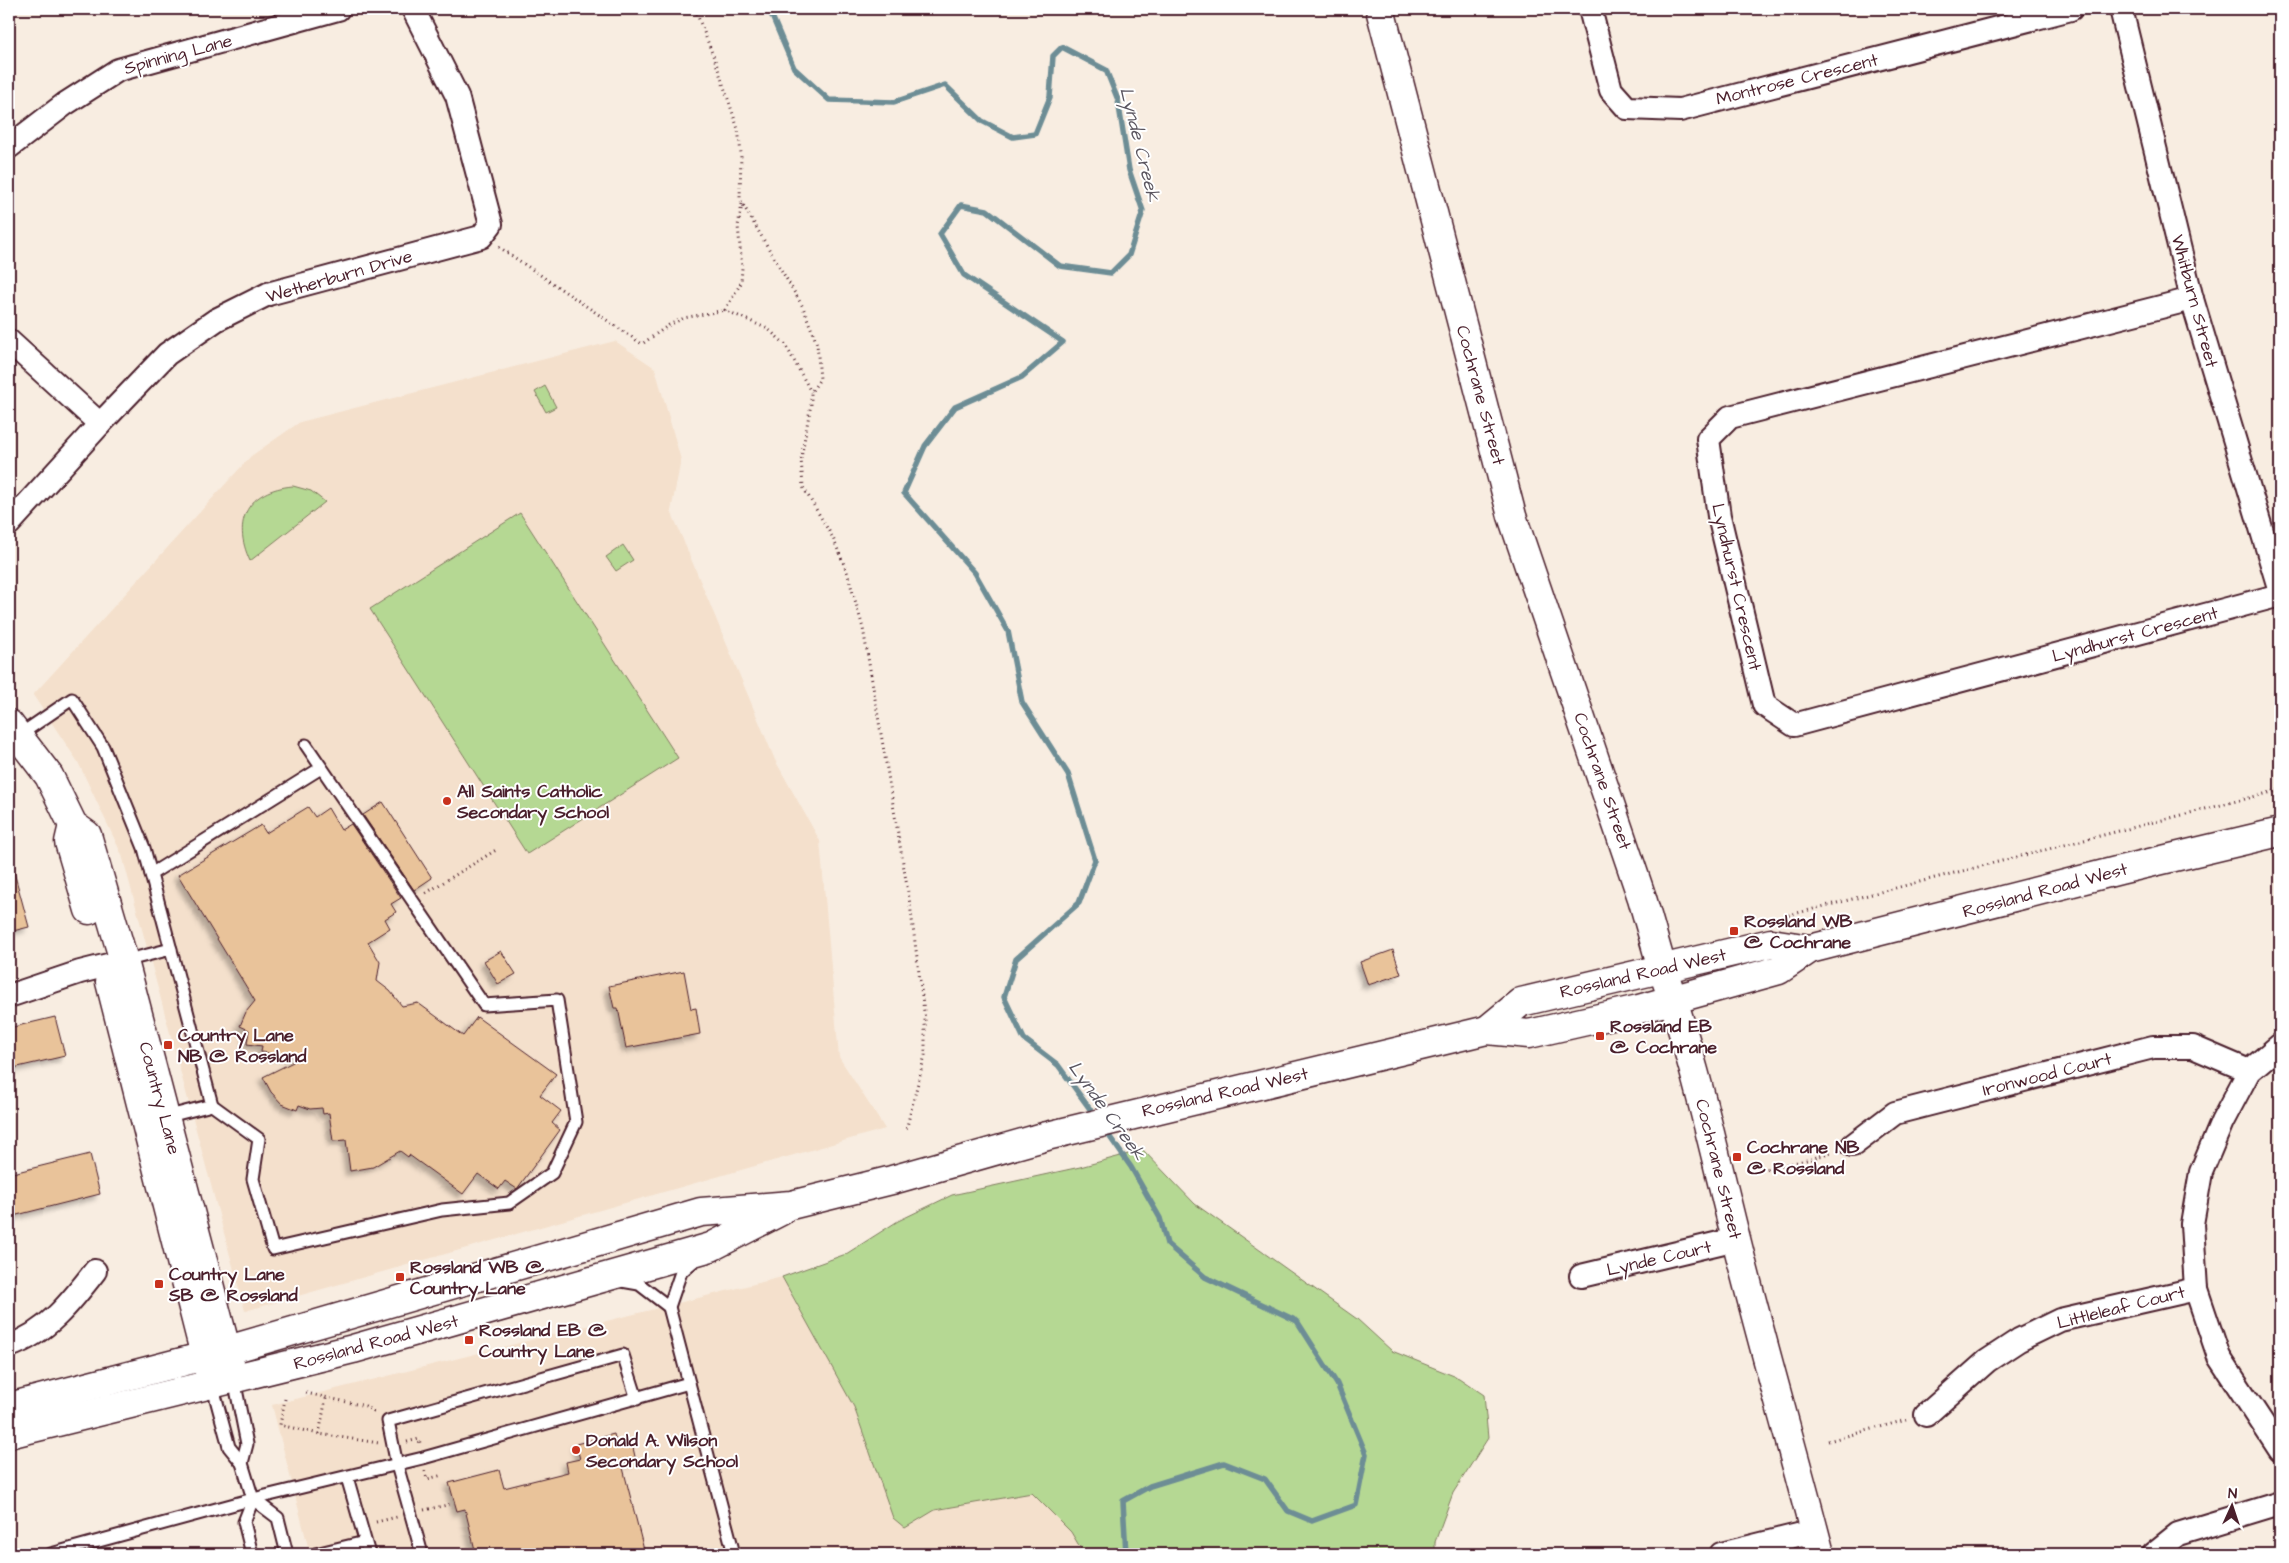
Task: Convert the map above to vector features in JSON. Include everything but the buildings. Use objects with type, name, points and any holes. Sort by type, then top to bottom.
[{"type":"main road","name":"Cochrane Street","points":[[1380,9],[1512,516],[1642,898],[1673,999],[1706,1113],[1736,1239],[1817,1543]]},
{"type":"main road","name":"Country Lane","points":[[13,730],[49,776],[73,825],[69,842],[115,964],[165,1117],[216,1353]]},
{"type":"main road","name":"Rossland Road West","points":[[9,1407],[216,1353],[701,1212],[791,1205],[892,1180],[1047,1136],[1141,1112],[1487,1030],[1530,1034],[1639,1009],[1779,970],[1810,949],[2120,870],[2280,832]]},
{"type":"main road","name":"Rossland Road West","points":[[1487,1030],[1521,1002],[1771,943],[1810,949]]},
{"type":"main road","name":"Country Lane","points":[[115,964],[223,1381]]},
{"type":"main road","name":"Rossland Road West","points":[[9,1434],[353,1349],[711,1247],[791,1205]]},
{"type":"street","name":"Spinning Lane","points":[[9,147],[65,104],[118,70],[338,9]]},
{"type":"street","points":[[413,9],[457,96],[491,224],[480,237]]},
{"type":"street","name":"Montrose Crescent","points":[[1590,9],[1611,90],[1627,108],[1680,110],[2071,9]]},
{"type":"street","name":"Whitburn Street","points":[[2121,9],[2192,300],[2280,591]]},
{"type":"street","name":"Wetherburn Drive","points":[[9,524],[167,354],[216,320],[268,294],[480,237]]},
{"type":"street","name":"Lyndhurst Crescent","points":[[2192,300],[1730,417],[1708,439],[1719,516],[1764,705],[1794,725],[2280,595]]},
{"type":"street","points":[[9,341],[100,424]]},
{"type":"street","points":[[9,996],[80,972],[115,964]]},
{"type":"street","points":[[2280,1045],[2249,1071],[2222,1122],[2202,1172],[2192,1224],[2196,1289],[2219,1358],[2280,1450]]},
{"type":"street","name":"Ironwood Court","points":[[1853,1145],[1895,1113],[2153,1047],[2193,1048],[2249,1071]]},
{"type":"street","name":"Lynde Court","points":[[1581,1276],[1736,1239]]},
{"type":"street","points":[[9,1346],[21,1342],[63,1312],[95,1271]]},
{"type":"street","name":"Littleleaf Court","points":[[1926,1415],[1987,1361],[2019,1340],[2060,1320],[2196,1289]]},
{"type":"street","points":[[2153,1554],[2178,1534],[2280,1503]]},
{"type":"street","points":[[1722,1554],[1817,1543]]},
{"type":"lane","points":[[13,730],[72,698],[103,747],[144,848],[212,1105],[259,1139],[253,1179],[272,1249],[442,1210],[509,1203],[552,1173],[576,1122],[557,1000],[484,1005],[306,745]]},
{"type":"lane","points":[[151,874],[321,768]]},
{"type":"lane","points":[[115,964],[171,949]]},
{"type":"lane","points":[[165,1117],[212,1105]]},
{"type":"lane","points":[[711,1247],[681,1272],[669,1307],[734,1554]]},
{"type":"lane","points":[[602,1277],[639,1284],[669,1307]]},
{"type":"lane","points":[[422,1554],[397,1465],[388,1421],[623,1356],[637,1399]]},
{"type":"lane","points":[[223,1381],[229,1448],[242,1463],[252,1499],[244,1522],[252,1554]]},
{"type":"lane","points":[[223,1381],[247,1444],[242,1463]]},
{"type":"lane","points":[[51,1554],[252,1499],[397,1465],[689,1383]]},
{"type":"lane","points":[[347,1477],[369,1554]]},
{"type":"lane","points":[[252,1499],[278,1518],[287,1554]]},
{"type":"lane","points":[[315,1554],[365,1542]]},
{"type":"path","points":[[695,9],[738,128],[741,153],[740,198],[803,307],[817,344],[820,379],[811,392]]},
{"type":"path","points":[[725,310],[741,284],[742,268],[738,226],[742,203]]},
{"type":"path","points":[[480,237],[511,254],[642,344],[669,325],[684,318],[725,310],[768,329],[785,344],[811,392],[811,404],[800,458],[804,487],[833,538],[847,572],[864,628],[910,904],[925,1019],[925,1055],[906,1130]]},
{"type":"path","points":[[1768,920],[2280,790]]},
{"type":"path","points":[[413,901],[496,850]]},
{"type":"path","points":[[1757,1171],[1811,1159],[1853,1145]]},
{"type":"path","points":[[306,1393],[365,1406],[388,1421]]},
{"type":"path","points":[[286,1398],[280,1425],[319,1434],[393,1445],[419,1439],[427,1479],[443,1475]]},
{"type":"path","points":[[319,1434],[326,1398]]},
{"type":"path","points":[[1828,1440],[1926,1415]]},
{"type":"shaded area","name":"All Saints Catholic Secondary School","points":[[615,341],[655,368],[681,460],[671,511],[775,760],[820,841],[839,1057],[885,1129],[245,1311],[122,855],[78,762],[33,695],[251,456],[300,422]]},
{"type":"shaded area","name":"Donald A. Wilson Secondary School","points":[[782,1277],[854,1407],[893,1518],[905,1528],[935,1510],[1032,1493],[1071,1532],[1084,1554],[310,1554],[272,1405]]},
{"type":"green space","points":[[545,386],[556,407],[546,412],[535,392]]},
{"type":"green space","points":[[293,486],[311,491],[325,502],[250,561],[242,533],[243,520],[248,510],[255,501],[265,494],[277,489]]},
{"type":"green space","points":[[520,513],[678,758],[527,854],[370,609]]},
{"type":"green space","points":[[623,545],[633,560],[616,571],[606,557]]},
{"type":"green space","points":[[1143,1150],[1195,1204],[1357,1319],[1392,1351],[1459,1378],[1484,1395],[1488,1438],[1453,1493],[1435,1542],[1435,1554],[1084,1554],[1071,1532],[1032,1493],[935,1510],[905,1528],[893,1518],[854,1407],[782,1277],[846,1254],[898,1221],[952,1195],[1080,1167]]},
{"type":"waterway","name":"Lynde Creek","points":[[769,9],[794,68],[829,100],[894,102],[945,85],[982,121],[1013,137],[1035,134],[1050,97],[1053,56],[1062,47],[1106,70],[1118,100],[1129,170],[1143,211],[1129,255],[1111,273],[1060,266],[987,210],[961,205],[940,234],[964,275],[1063,342],[1022,377],[955,407],[925,446],[904,493],[975,573],[1008,631],[1022,702],[1068,774],[1095,860],[1079,903],[1016,959],[1004,997],[1024,1039],[1058,1065],[1095,1116]]},
{"type":"waterway","name":"Lynde Creek","points":[[1105,1130],[1131,1167],[1160,1218],[1167,1244],[1205,1277],[1297,1321],[1337,1384],[1366,1454],[1356,1505],[1312,1521],[1288,1511],[1265,1479],[1224,1463],[1150,1486],[1123,1501],[1126,1554]]},
{"type":"place","name":"All Saints Catholic Secondary School","points":[[447,801]]},
{"type":"place","name":"Rossland WB @ Cochrane","points":[[1734,931]]},
{"type":"place","name":"Rossland EB @ Cochrane","points":[[1600,1036]]},
{"type":"place","name":"Country Lane NB @ Rossland","points":[[168,1045]]},
{"type":"place","name":"Cochrane NB @ Rossland","points":[[1737,1157]]},
{"type":"place","name":"Rossland WB @ Country Lane","points":[[400,1277]]},
{"type":"place","name":"Country Lane SB @ Rossland","points":[[159,1284]]},
{"type":"place","name":"Rossland EB @ Country Lane","points":[[469,1340]]},
{"type":"place","name":"Donald A. Wilson Secondary School","points":[[576,1450]]}]
